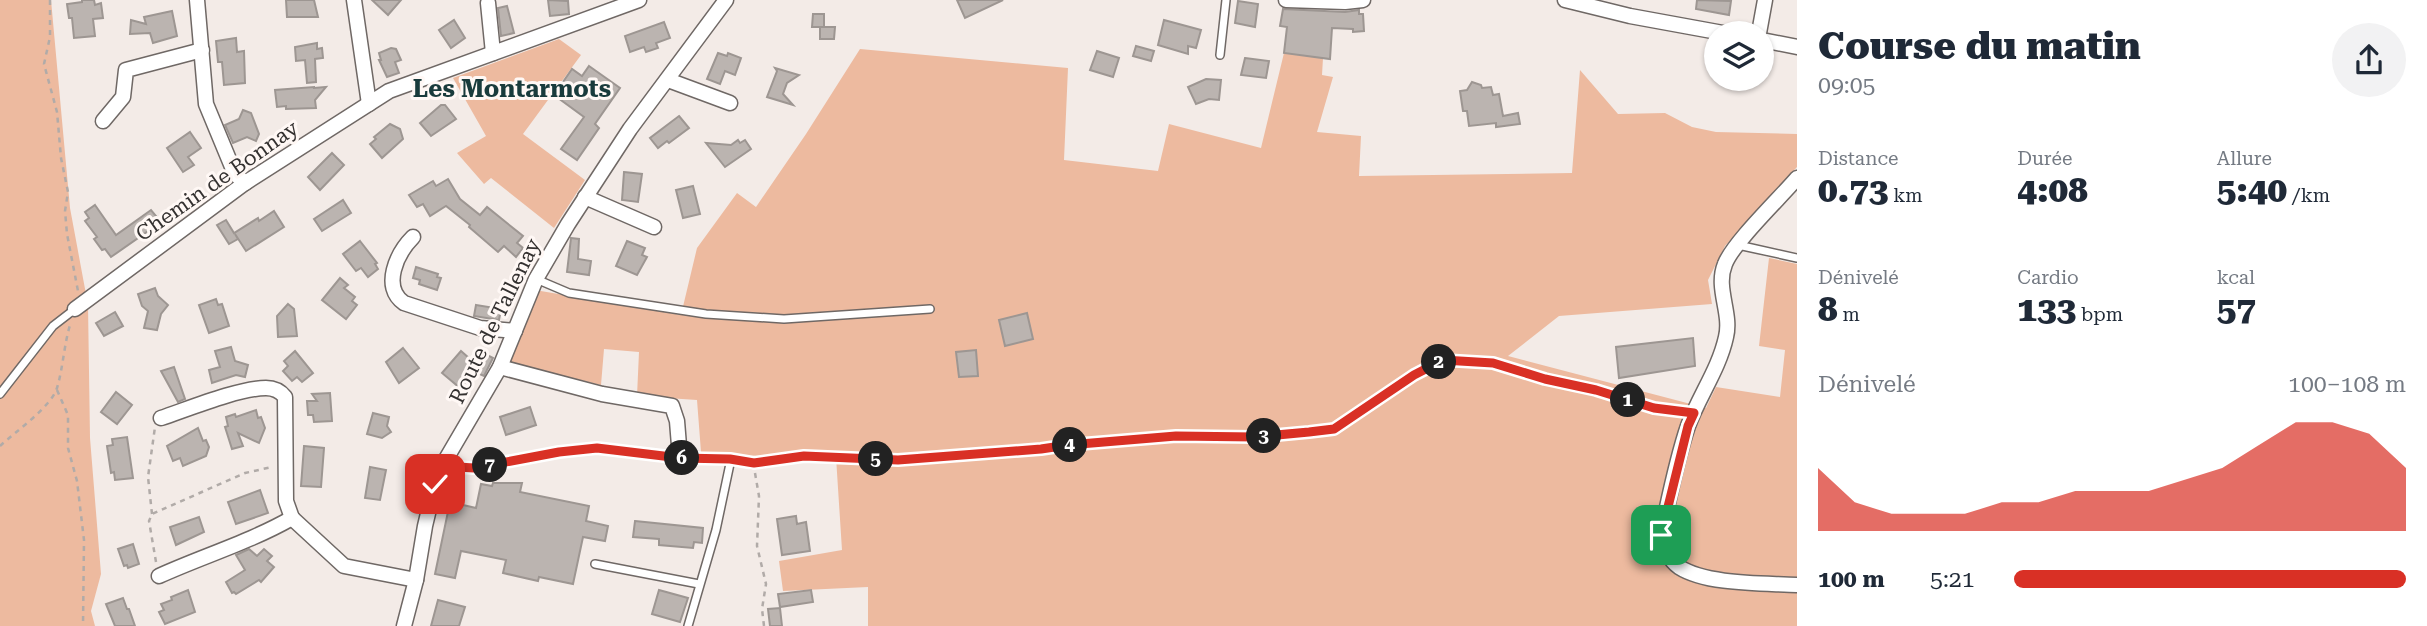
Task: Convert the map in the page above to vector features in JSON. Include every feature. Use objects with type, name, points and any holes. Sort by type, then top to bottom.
[{"type":"street","points":[[197,0],[206,104],[235,174],[245,183]]},
{"type":"street","points":[[354,0],[369,104]]},
{"type":"street","name":"Chemin de Bonnay","points":[[75,309],[245,183],[389,91],[639,0]]},
{"type":"street","name":"Route de Tallenay","points":[[404,626],[435,484],[442,466],[500,366],[536,279],[630,128],[726,0]]},
{"type":"street","points":[[1286,0],[1363,0]]},
{"type":"street","points":[[1565,0],[1630,16],[1704,30]]},
{"type":"street","points":[[1762,21],[1766,0]]},
{"type":"street","points":[[488,3],[493,53]]},
{"type":"street","points":[[1774,42],[1797,47]]},
{"type":"street","points":[[103,121],[123,97],[126,69],[202,50]]},
{"type":"street","points":[[668,80],[730,103]]},
{"type":"street","points":[[1797,178],[1737,245],[1725,263],[1721,283],[1728,321],[1726,337],[1717,365],[1685,437],[1661,535],[1668,554],[1678,566],[1693,573],[1717,579],[1797,585]]},
{"type":"street","points":[[585,197],[654,227]]},
{"type":"street","points":[[413,237],[400,253],[391,282],[397,298],[404,303],[480,328],[515,331]]},
{"type":"street","points":[[500,366],[602,394],[671,407],[677,421],[680,458]]},
{"type":"street","points":[[161,418],[255,390],[268,388],[281,392],[285,397],[286,501],[292,519],[344,566],[416,580]]},
{"type":"street","points":[[159,576],[292,519]]},
{"type":"lane","points":[[1220,55],[1226,0]]},
{"type":"lane","points":[[1737,245],[1797,258]]},
{"type":"lane","points":[[536,279],[569,293],[706,314],[784,319],[930,309]]},
{"type":"lane","name":"Chemin de Bonnay","points":[[0,394],[53,326],[75,309]]},
{"type":"lane","points":[[442,466],[474,468],[559,452],[597,448],[754,463],[804,456],[898,460],[1176,436],[1255,437],[1334,429],[1414,375],[1443,360],[1493,363],[1654,408],[1694,413]]},
{"type":"lane","points":[[688,626],[716,530],[730,459]]},
{"type":"lane","points":[[595,564],[699,584]]},
{"type":"path","points":[[0,446],[50,401],[57,390],[64,343],[75,309],[78,288],[67,234],[65,211],[68,192],[61,158],[57,112],[44,64],[50,37],[50,0]]},
{"type":"path","points":[[57,390],[68,415],[68,449],[77,481],[84,540],[83,626]]},
{"type":"path","points":[[159,576],[149,521],[152,514],[148,477],[155,425],[161,418]]},
{"type":"path","points":[[754,463],[759,496],[757,546],[766,584],[762,609],[764,626]]},
{"type":"path","points":[[152,514],[245,473],[286,464]]},
{"type":"shaded area","points":[[0,0],[51,0],[70,208],[88,305],[90,438],[101,574],[91,611],[95,626],[0,626]]},
{"type":"shaded area","points":[[559,39],[581,55],[523,134],[585,180],[554,228],[491,178],[484,184],[457,153],[486,136],[453,78]]},
{"type":"shaded area","points":[[860,49],[1068,68],[1064,160],[1158,171],[1169,124],[1261,148],[1284,53],[1323,58],[1322,75],[1333,77],[1317,132],[1361,136],[1359,176],[1572,173],[1580,70],[1618,114],[1665,113],[1692,127],[1716,132],[1797,134],[1797,167],[1725,246],[1708,280],[1712,304],[1559,316],[1508,356],[1706,408],[1716,387],[1780,397],[1785,350],[1759,346],[1769,258],[1797,264],[1797,626],[868,626],[868,587],[783,591],[779,561],[842,550],[836,457],[752,470],[701,452],[697,400],[637,396],[639,352],[604,349],[601,385],[510,363],[535,290],[681,315],[697,248],[737,193],[756,207]]},
{"type":"building","points":[[94,0],[95,5],[101,3],[103,18],[93,19],[95,36],[74,38],[67,4]]},
{"type":"building","points":[[286,0],[314,0],[318,17],[287,17]]},
{"type":"building","points":[[372,0],[401,0],[388,15]]},
{"type":"building","points":[[548,0],[568,1],[569,14],[550,16]]},
{"type":"building","points":[[957,0],[1003,0],[965,18]]},
{"type":"building","points":[[1697,0],[1731,1],[1729,15],[1696,9]]},
{"type":"building","points":[[1238,1],[1258,4],[1255,27],[1235,23]]},
{"type":"building","points":[[507,6],[514,33],[501,36],[498,8]]},
{"type":"building","points":[[1283,9],[1345,12],[1359,10],[1359,14],[1363,14],[1364,31],[1332,28],[1330,59],[1284,53],[1287,27],[1280,26]]},
{"type":"building","points":[[172,11],[177,36],[153,43],[150,33],[130,34],[131,20],[146,24],[144,17]]},
{"type":"building","points":[[813,14],[824,14],[824,27],[835,27],[834,39],[820,39],[820,27],[812,27]]},
{"type":"building","points":[[454,20],[465,38],[451,48],[439,30]]},
{"type":"building","points":[[1164,20],[1201,30],[1196,48],[1188,46],[1188,54],[1158,45]]},
{"type":"building","points":[[664,22],[670,38],[656,43],[658,48],[646,52],[644,47],[630,52],[625,36]]},
{"type":"building","points":[[236,38],[237,52],[244,51],[245,83],[224,85],[222,62],[218,62],[216,41]]},
{"type":"building","points":[[317,43],[317,49],[322,48],[323,58],[315,59],[316,82],[307,83],[305,60],[296,61],[295,47]]},
{"type":"building","points":[[1136,46],[1154,51],[1151,61],[1133,56]]},
{"type":"building","points":[[391,48],[396,49],[401,60],[395,62],[399,73],[387,77],[379,60],[379,53]]},
{"type":"building","points":[[1097,51],[1119,58],[1113,77],[1090,70]]},
{"type":"building","points":[[718,53],[727,56],[728,53],[741,58],[735,75],[725,71],[720,84],[707,79]]},
{"type":"building","points":[[1245,58],[1269,61],[1266,78],[1241,75]]},
{"type":"building","points":[[589,66],[620,88],[595,124],[599,128],[577,160],[561,149],[584,117],[554,95],[572,69],[582,76]]},
{"type":"building","points":[[775,68],[799,75],[787,83],[783,94],[793,105],[767,97],[777,71]]},
{"type":"building","points":[[1206,79],[1221,80],[1219,100],[1209,99],[1196,104],[1188,87]]},
{"type":"building","points":[[1472,82],[1482,88],[1491,87],[1493,95],[1499,94],[1503,116],[1518,113],[1520,124],[1469,126],[1460,91],[1467,90]]},
{"type":"building","points":[[326,87],[315,100],[316,108],[277,107],[275,90]]},
{"type":"building","points":[[441,105],[445,105],[456,119],[431,136],[420,123]]},
{"type":"building","points":[[243,110],[251,113],[259,134],[256,141],[247,137],[233,143],[225,125],[239,119]]},
{"type":"building","points":[[679,116],[689,128],[658,148],[650,138]]},
{"type":"building","points":[[390,124],[400,129],[403,139],[382,158],[370,144],[376,139],[374,137]]},
{"type":"building","points":[[190,132],[201,148],[188,157],[194,165],[183,172],[167,148]]},
{"type":"building","points":[[738,140],[740,143],[745,140],[751,149],[725,167],[706,143],[731,145]]},
{"type":"building","points":[[332,153],[344,165],[320,190],[308,177]]},
{"type":"building","points":[[624,172],[642,174],[638,202],[622,200]]},
{"type":"building","points":[[448,179],[460,199],[480,215],[487,207],[523,236],[517,243],[523,248],[516,257],[504,246],[498,252],[446,206],[430,216],[423,204],[417,207],[409,195],[433,181],[436,186]]},
{"type":"building","points":[[693,186],[700,214],[683,218],[676,190]]},
{"type":"building","points":[[343,200],[351,213],[322,231],[314,219]]},
{"type":"building","points":[[95,205],[116,235],[151,210],[161,222],[111,257],[94,239],[97,237],[85,221],[89,218],[85,212]]},
{"type":"building","points":[[274,211],[284,227],[246,251],[235,234],[238,239],[229,244],[217,225],[226,220],[234,233]]},
{"type":"building","points":[[571,238],[579,239],[578,259],[591,261],[589,275],[567,272]]},
{"type":"building","points":[[360,241],[377,263],[375,264],[378,269],[368,277],[361,268],[356,271],[343,254]]},
{"type":"building","points":[[627,241],[645,248],[642,255],[647,257],[637,275],[616,266]]},
{"type":"building","points":[[416,267],[438,274],[437,277],[441,278],[437,290],[419,284],[420,280],[413,278]]},
{"type":"building","points":[[340,278],[348,285],[344,288],[355,297],[352,301],[357,305],[346,319],[322,300]]},
{"type":"building","points":[[155,288],[158,296],[168,305],[161,314],[157,330],[144,328],[148,311],[142,306],[138,294]]},
{"type":"building","points":[[216,299],[218,305],[222,304],[229,326],[209,333],[199,305]]},
{"type":"building","points":[[288,304],[294,309],[297,336],[278,337],[277,316]]},
{"type":"building","points":[[476,305],[501,309],[499,320],[474,316]]},
{"type":"building","points":[[115,312],[123,326],[104,336],[96,323]]},
{"type":"building","points":[[1027,313],[1033,339],[1005,346],[999,320]]},
{"type":"building","points":[[1693,338],[1695,366],[1619,378],[1616,347]]},
{"type":"building","points":[[231,347],[235,361],[248,365],[245,377],[236,375],[212,383],[209,370],[220,367],[215,351]]},
{"type":"building","points":[[403,348],[419,368],[399,383],[386,362]]},
{"type":"building","points":[[976,350],[978,376],[959,377],[956,352]]},
{"type":"building","points":[[295,351],[313,373],[302,382],[297,377],[292,381],[283,371],[288,366],[284,361]]},
{"type":"building","points":[[461,351],[478,366],[483,353],[493,358],[484,376],[475,372],[476,370],[460,388],[442,373]]},
{"type":"building","points":[[174,367],[185,399],[178,402],[161,371]]},
{"type":"building","points":[[116,392],[132,405],[117,424],[101,412]]},
{"type":"building","points":[[330,393],[332,421],[314,422],[313,415],[308,415],[307,401],[317,401],[312,394]]},
{"type":"building","points":[[530,407],[536,425],[506,435],[500,417]]},
{"type":"building","points":[[256,410],[265,428],[259,443],[238,433],[243,446],[232,449],[225,427],[228,426],[226,417],[235,414],[236,417]]},
{"type":"building","points":[[373,413],[389,417],[387,426],[391,432],[382,438],[367,434]]},
{"type":"building","points":[[198,428],[203,441],[206,440],[209,447],[206,456],[183,466],[180,458],[173,461],[167,446]]},
{"type":"building","points":[[127,437],[133,478],[115,480],[114,472],[111,473],[107,446],[113,445],[112,439]]},
{"type":"building","points":[[304,446],[324,448],[321,487],[301,486]]},
{"type":"building","points":[[370,467],[386,470],[380,500],[365,498]]},
{"type":"building","points":[[493,483],[522,483],[520,492],[589,506],[586,521],[608,526],[605,541],[583,537],[573,584],[539,577],[538,581],[503,573],[506,560],[461,551],[455,578],[435,574],[450,502],[476,508],[481,484],[492,486]]},
{"type":"building","points":[[260,490],[268,513],[236,524],[228,502]]},
{"type":"building","points":[[796,516],[797,524],[806,522],[810,551],[782,555],[777,519]]},
{"type":"building","points":[[199,517],[204,532],[176,545],[170,527]]},
{"type":"building","points":[[635,521],[703,528],[702,543],[694,542],[693,548],[659,545],[659,539],[633,537]]},
{"type":"building","points":[[133,544],[139,564],[128,568],[127,565],[124,566],[118,549]]},
{"type":"building","points":[[249,549],[257,556],[264,549],[272,556],[267,561],[274,567],[261,582],[259,580],[236,594],[232,593],[226,582],[245,570],[236,555]]},
{"type":"building","points":[[188,590],[195,612],[165,624],[159,612],[164,610],[161,604]]},
{"type":"building","points":[[659,590],[688,598],[680,622],[652,614]]},
{"type":"building","points":[[811,590],[813,602],[780,607],[778,594]]},
{"type":"building","points":[[123,598],[135,626],[115,626],[106,604]]},
{"type":"building","points":[[438,600],[465,607],[459,626],[431,626]]},
{"type":"building","points":[[780,608],[782,626],[770,626],[768,609]]},
{"type":"district","name":"Les Montarmots","points":[[512,89]]},
{"type":"route","points":[[435,484],[442,466],[474,468],[559,452],[597,448],[754,463],[804,456],[898,460],[1176,436],[1255,437],[1334,429],[1414,375],[1443,360],[1493,363],[1654,408],[1694,413],[1688,426],[1661,535]]}]
